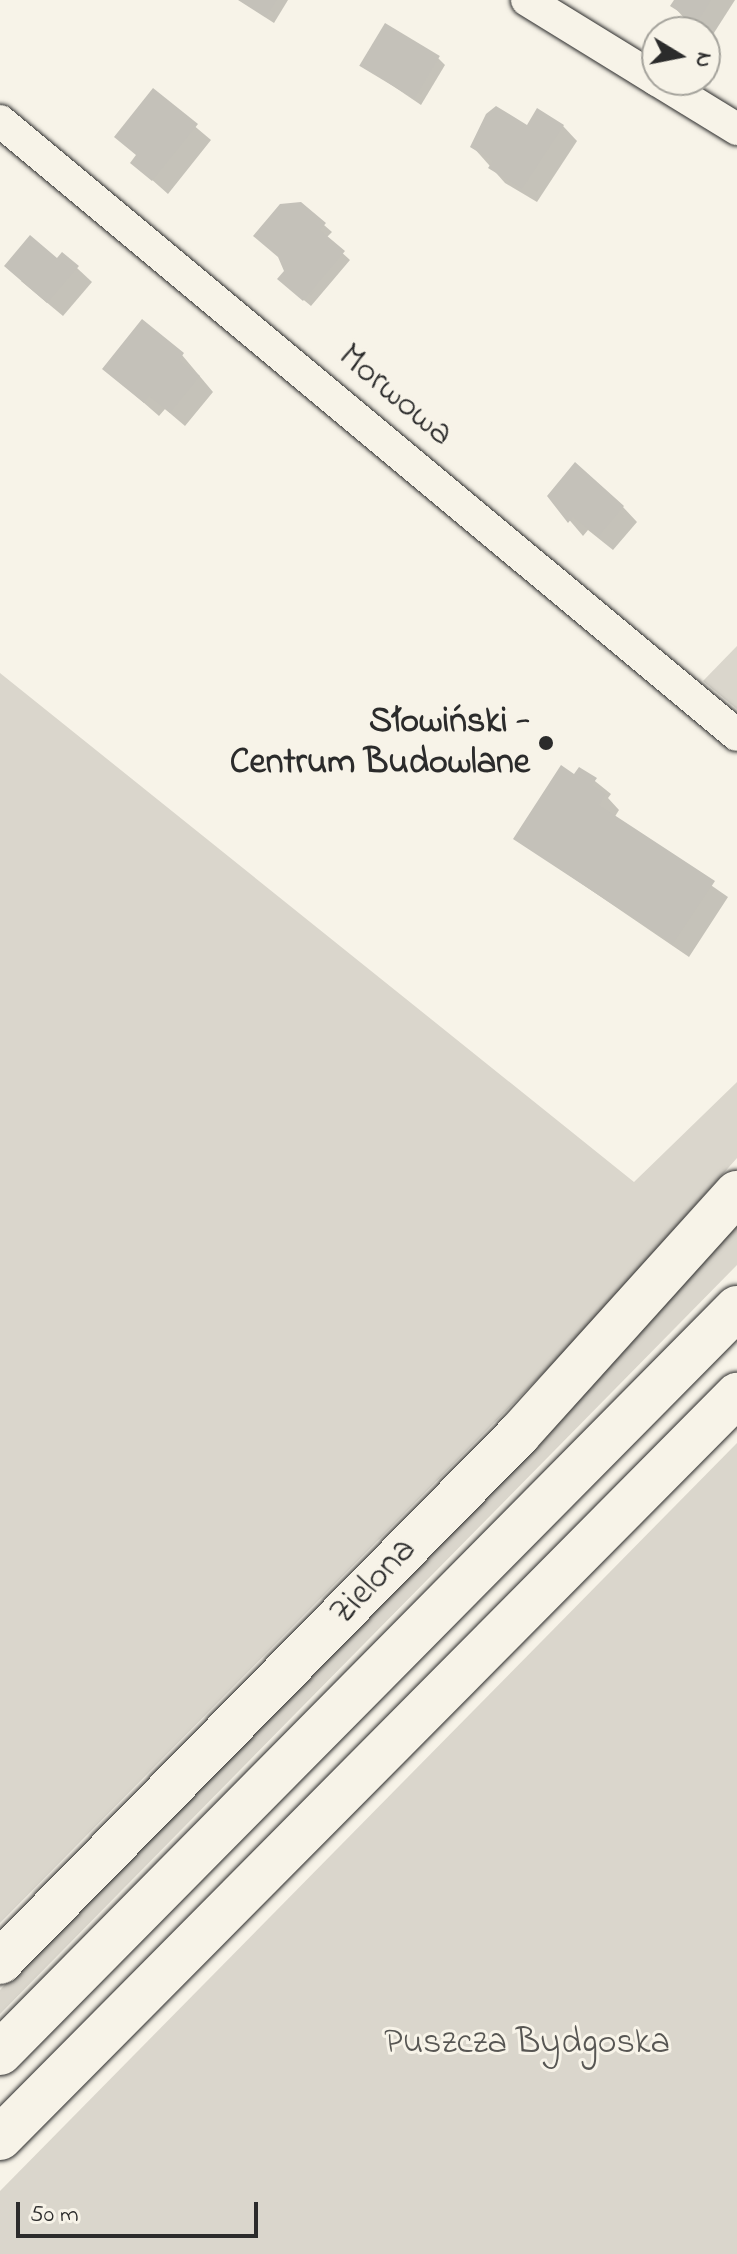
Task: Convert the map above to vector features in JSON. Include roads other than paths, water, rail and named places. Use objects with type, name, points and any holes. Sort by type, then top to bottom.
[{"type":"main road","name":"Zielona","points":[[0,1962],[519,1434],[737,1193]]},
{"type":"main road","points":[[0,2053],[737,1308]]},
{"type":"main road","points":[[0,2138],[737,1395]]},
{"type":"street","points":[[527,0],[641,70]]},
{"type":"street","points":[[683,96],[737,129]]},
{"type":"street","name":"Morwowa","points":[[0,121],[737,735]]},
{"type":"place","name":"Słowiński - Centrum Budowlane","points":[[546,743]]},
{"type":"park label","name":"Puszcza Bydgoska","points":[[527,2044]]}]
